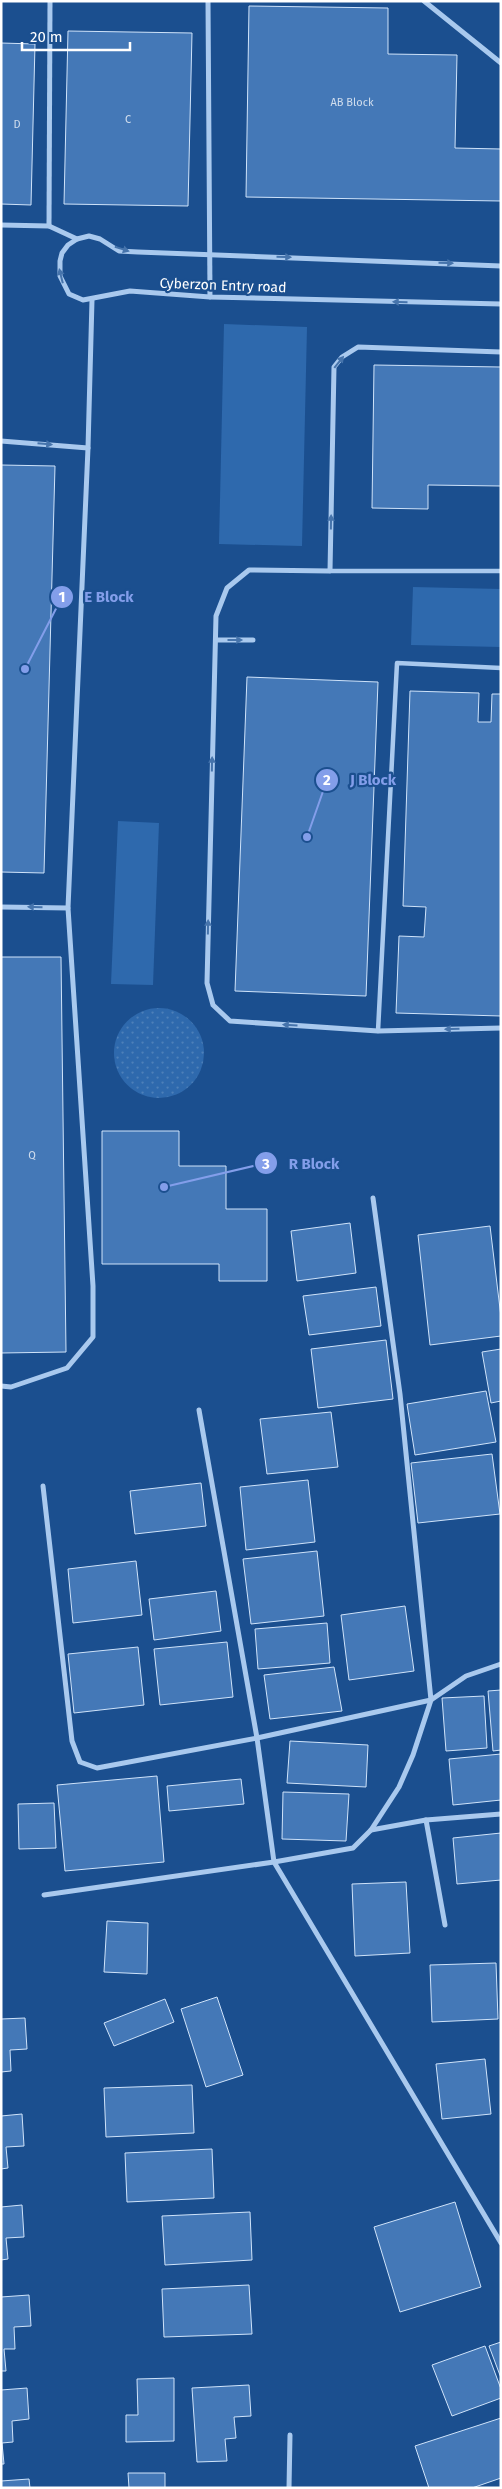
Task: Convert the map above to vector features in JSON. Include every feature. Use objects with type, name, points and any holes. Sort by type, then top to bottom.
[{"type":"street","points":[[49,226],[50,1]]},
{"type":"street","points":[[208,1],[210,297]]},
{"type":"street","points":[[424,1],[501,63]]},
{"type":"street","points":[[1,225],[49,226],[77,239]]},
{"type":"street","points":[[1,1386],[11,1387],[67,1368],[93,1337],[93,1286],[68,908],[88,448],[92,300],[83,300],[69,294],[60,276],[62,253],[68,245],[77,239],[89,236],[100,239],[119,251],[501,266]]},
{"type":"street","name":"Cyberzon Entry road","points":[[92,300],[130,291],[210,297],[501,304]]},
{"type":"street","points":[[330,571],[334,367],[342,357],[358,348],[501,352]]},
{"type":"street","points":[[1,441],[88,448]]},
{"type":"street","points":[[501,571],[250,570],[226,588],[216,616],[207,983],[213,1005],[230,1021],[378,1031],[501,1028]]},
{"type":"street","points":[[216,640],[254,640]]},
{"type":"street","points":[[378,1031],[397,663],[501,668]]},
{"type":"street","points":[[1,907],[68,908]]},
{"type":"street","points":[[44,1894],[274,1862],[353,1848],[370,1830],[399,1787],[413,1755],[431,1700],[400,1394],[373,1198]]},
{"type":"street","points":[[199,1410],[257,1738],[274,1862],[501,2243]]},
{"type":"street","points":[[43,1486],[72,1741],[80,1762],[97,1768],[257,1738],[431,1700],[466,1676],[501,1664]]},
{"type":"street","points":[[370,1830],[426,1820],[501,1814]]},
{"type":"street","points":[[426,1820],[445,1925]]},
{"type":"street","points":[[289,2488],[290,2436]]},
{"type":"shaded area","points":[[224,324],[307,327],[302,546],[219,544]]},
{"type":"shaded area","points":[[413,587],[501,589],[501,647],[411,645]]},
{"type":"shaded area","points":[[118,821],[159,823],[153,985],[111,984]]},
{"type":"shaded area","points":[[159,1008],[176,1011],[191,1021],[201,1036],[204,1053],[201,1070],[191,1085],[176,1095],[159,1098],[142,1095],[127,1085],[117,1070],[114,1053],[117,1036],[127,1021],[142,1011]]},
{"type":"building","points":[[249,6],[388,8],[388,54],[457,55],[455,148],[501,149],[501,201],[246,197]]},
{"type":"building","points":[[68,31],[192,33],[188,206],[64,204]]},
{"type":"building","points":[[1,43],[35,44],[31,205],[1,204]]},
{"type":"building","points":[[374,365],[501,367],[501,486],[428,485],[428,509],[372,508]]},
{"type":"building","points":[[1,465],[55,466],[44,873],[1,872]]},
{"type":"building","points":[[247,677],[378,682],[366,996],[235,991]]},
{"type":"building","points":[[410,691],[479,693],[478,722],[491,722],[492,694],[501,694],[501,1016],[396,1013],[399,936],[424,937],[426,907],[403,906]]},
{"type":"building","points":[[1,957],[61,957],[66,1352],[1,1353]]},
{"type":"building","points":[[102,1131],[179,1131],[179,1166],[226,1166],[226,1209],[267,1209],[267,1281],[219,1281],[219,1264],[102,1264]]},
{"type":"building","points":[[350,1223],[356,1273],[297,1281],[291,1231]]},
{"type":"building","points":[[490,1226],[501,1317],[501,1336],[430,1345],[418,1235]]},
{"type":"building","points":[[376,1287],[381,1326],[309,1335],[303,1296]]},
{"type":"building","points":[[386,1340],[393,1399],[318,1408],[311,1349]]},
{"type":"building","points":[[501,1349],[501,1401],[491,1403],[482,1352]]},
{"type":"building","points":[[486,1391],[496,1442],[415,1455],[407,1404]]},
{"type":"building","points":[[331,1412],[338,1467],[267,1474],[260,1419]]},
{"type":"building","points":[[492,1454],[500,1514],[418,1523],[411,1463]]},
{"type":"building","points":[[308,1480],[315,1542],[246,1550],[240,1487]]},
{"type":"building","points":[[201,1483],[206,1526],[135,1534],[130,1491]]},
{"type":"building","points":[[317,1551],[324,1616],[251,1624],[243,1559]]},
{"type":"building","points":[[136,1561],[142,1615],[73,1623],[68,1569]]},
{"type":"building","points":[[216,1591],[221,1631],[154,1640],[149,1599]]},
{"type":"building","points":[[405,1606],[414,1671],[349,1680],[341,1615]]},
{"type":"building","points":[[327,1623],[330,1663],[258,1669],[255,1629]]},
{"type":"building","points":[[227,1642],[233,1697],[160,1705],[154,1649]]},
{"type":"building","points":[[138,1647],[144,1705],[74,1713],[68,1654]]},
{"type":"building","points":[[334,1667],[342,1711],[270,1719],[264,1675]]},
{"type":"building","points":[[501,1690],[501,1750],[493,1751],[488,1691]]},
{"type":"building","points":[[484,1696],[487,1748],[446,1751],[442,1698]]},
{"type":"building","points":[[290,1741],[368,1745],[366,1787],[287,1783]]},
{"type":"building","points":[[501,1754],[501,1800],[453,1805],[449,1759]]},
{"type":"building","points":[[157,1776],[164,1862],[65,1871],[57,1785]]},
{"type":"building","points":[[241,1779],[244,1804],[169,1811],[167,1786]]},
{"type":"building","points":[[283,1792],[349,1794],[346,1841],[282,1839]]},
{"type":"building","points":[[54,1803],[56,1848],[19,1849],[18,1804]]},
{"type":"building","points":[[501,1833],[501,1880],[457,1884],[453,1838]]},
{"type":"building","points":[[406,1882],[410,1953],[355,1956],[352,1884]]},
{"type":"building","points":[[107,1921],[148,1923],[147,1974],[104,1972]]},
{"type":"building","points":[[496,1963],[498,2019],[432,2022],[430,1965]]},
{"type":"building","points":[[217,1997],[243,2075],[206,2087],[181,2009]]},
{"type":"building","points":[[165,1999],[174,2022],[114,2046],[104,2023]]},
{"type":"building","points":[[25,2018],[27,2049],[10,2050],[11,2071],[1,2072],[1,2019]]},
{"type":"building","points":[[485,2059],[491,2114],[442,2119],[436,2064]]},
{"type":"building","points":[[192,2085],[194,2133],[106,2137],[104,2088]]},
{"type":"building","points":[[22,2114],[24,2146],[6,2147],[8,2168],[1,2169],[1,2116]]},
{"type":"building","points":[[212,2149],[214,2198],[127,2202],[125,2153]]},
{"type":"building","points":[[455,2202],[481,2287],[400,2312],[374,2227]]},
{"type":"building","points":[[22,2205],[24,2237],[6,2238],[8,2259],[1,2260],[1,2207]]},
{"type":"building","points":[[250,2212],[252,2260],[165,2265],[162,2216]]},
{"type":"building","points":[[249,2285],[252,2334],[164,2337],[162,2289]]},
{"type":"building","points":[[29,2295],[31,2326],[14,2327],[15,2349],[4,2349],[6,2371],[1,2371],[1,2297]]},
{"type":"building","points":[[501,2342],[501,2378],[489,2346]]},
{"type":"building","points":[[485,2346],[501,2389],[501,2398],[452,2416],[432,2365]]},
{"type":"building","points":[[174,2378],[174,2441],[126,2442],[126,2415],[138,2415],[137,2379]]},
{"type":"building","points":[[249,2385],[251,2416],[234,2417],[236,2438],[225,2439],[227,2461],[197,2462],[192,2388]]},
{"type":"building","points":[[27,2388],[29,2419],[12,2421],[13,2442],[2,2443],[4,2464],[1,2464],[1,2390]]},
{"type":"building","points":[[501,2418],[501,2478],[472,2488],[429,2488],[415,2446]]},
{"type":"building","points":[[128,2473],[165,2473],[165,2488],[129,2488]]},
{"type":"building","points":[[29,2479],[30,2488],[1,2488],[1,2481]]},
{"type":"place","name":"E Block","points":[[25,669]]},
{"type":"place","name":"J Block","points":[[307,837]]},
{"type":"place","name":"R Block","points":[[164,1187]]}]
